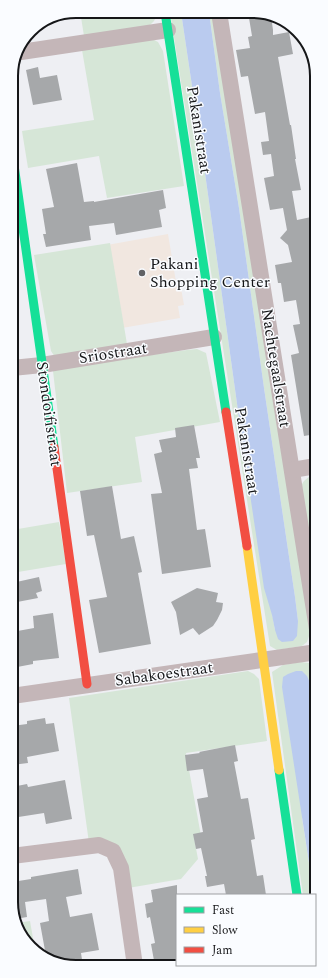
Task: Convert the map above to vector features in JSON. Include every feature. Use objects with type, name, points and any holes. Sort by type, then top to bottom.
[{"type":"street","name":"Pakanistraat","points":[[166,18],[264,660],[297,894]]},
{"type":"street","name":"Nachtegaalstraat","points":[[221,18],[310,589]]},
{"type":"street","points":[[23,52],[168,30]]},
{"type":"street","name":"Stondoifistraat","points":[[18,194],[87,684]]},
{"type":"street","name":"Sriostraat","points":[[18,367],[42,365],[214,337]]},
{"type":"street","points":[[292,470],[310,467]]},
{"type":"street","name":"Sabakoestraat","points":[[18,695],[310,653]]},
{"type":"street","points":[[18,855],[99,845],[113,851],[121,868],[134,960]]},
{"type":"shaded area","name":"Pakani Shopping Center","points":[[168,234],[177,288],[181,288],[184,305],[178,306],[180,318],[122,328],[107,245]]},
{"type":"green space","points":[[81,18],[156,18],[148,27],[84,36]]},
{"type":"green space","points":[[171,18],[182,18],[244,454],[275,630],[298,621],[239,208],[220,93],[210,18],[216,18],[310,629],[307,642],[302,646],[277,650],[270,646]]},
{"type":"green space","points":[[150,38],[158,42],[163,51],[184,186],[107,198],[99,156],[28,168],[22,131],[94,120],[82,50]]},
{"type":"green space","points":[[110,243],[127,344],[55,357],[51,351],[34,255]]},
{"type":"green space","points":[[197,349],[206,353],[220,422],[135,437],[142,482],[67,493],[53,371],[59,367]]},
{"type":"green space","points":[[310,476],[310,555],[300,487]]},
{"type":"green space","points":[[59,522],[66,564],[18,572],[18,529]]},
{"type":"green space","points":[[301,662],[310,664],[302,818],[310,869],[310,894],[303,894],[272,672],[283,665]]},
{"type":"green space","points":[[248,671],[259,679],[267,741],[186,753],[201,836],[194,838],[198,859],[181,879],[128,888],[123,860],[89,843],[69,698]]},
{"type":"green space","points":[[30,921],[33,941],[26,931],[22,922]]},
{"type":"water","points":[[182,18],[210,18],[220,93],[239,208],[295,597],[298,621],[297,636],[293,641],[282,642],[278,639],[264,588]]},
{"type":"water","points":[[296,671],[302,671],[307,676],[310,683],[310,869],[282,687],[283,677]]},
{"type":"building","points":[[249,18],[270,21],[272,22],[273,35],[289,32],[293,54],[278,57],[291,125],[295,159],[301,190],[292,191],[297,220],[310,217],[310,435],[304,436],[291,355],[299,353],[293,325],[300,324],[296,300],[284,302],[281,283],[278,283],[275,265],[292,262],[288,245],[280,238],[287,230],[283,208],[270,210],[264,178],[274,176],[271,154],[263,155],[261,142],[269,141],[265,112],[255,114],[248,76],[241,77],[236,50],[250,48],[248,37],[252,36]]},
{"type":"building","points":[[38,67],[40,78],[57,75],[62,100],[33,105],[26,70]]},
{"type":"building","points":[[77,163],[84,202],[94,202],[163,190],[166,208],[159,210],[162,227],[116,235],[114,223],[89,226],[91,240],[46,247],[43,234],[46,234],[42,209],[54,207],[46,169]]},
{"type":"building","points":[[194,425],[200,458],[196,458],[198,468],[189,469],[197,530],[205,529],[211,567],[162,574],[151,494],[162,493],[154,454],[162,452],[159,440],[176,437],[175,428]]},
{"type":"building","points":[[112,486],[121,539],[134,536],[142,572],[138,573],[151,644],[99,653],[89,600],[107,597],[94,535],[87,536],[80,491]]},
{"type":"building","points":[[39,577],[42,591],[36,593],[38,598],[18,602],[18,582]]},
{"type":"building","points":[[197,588],[218,593],[216,602],[223,603],[222,610],[213,626],[199,635],[193,628],[180,635],[176,612],[171,602]]},
{"type":"building","points":[[53,613],[59,658],[33,661],[33,664],[18,667],[18,631],[34,628],[33,616]]},
{"type":"building","points":[[45,718],[46,724],[54,723],[59,751],[27,757],[28,763],[18,764],[18,725],[27,724],[27,721]]},
{"type":"building","points":[[235,745],[238,761],[234,762],[241,799],[248,798],[255,839],[251,840],[257,876],[263,875],[266,894],[226,894],[224,884],[207,887],[205,876],[207,876],[201,848],[196,849],[193,834],[203,832],[197,799],[208,797],[203,769],[187,771],[185,755],[200,753],[199,752]]},
{"type":"building","points":[[65,780],[72,819],[46,824],[44,813],[18,817],[18,786],[27,784],[28,787]]},
{"type":"building","points":[[78,869],[82,894],[66,897],[70,917],[92,913],[99,950],[81,953],[82,960],[65,959],[45,950],[40,923],[49,921],[46,899],[25,902],[27,917],[20,918],[19,913],[18,881],[31,879],[31,877]]},
{"type":"building","points":[[177,885],[176,960],[154,960],[151,944],[155,943],[150,917],[147,918],[145,904],[153,902],[151,890]]},
{"type":"traffic: fast","points":[[166,18],[226,412]]},
{"type":"traffic: fast","points":[[18,193],[54,447]]},
{"type":"traffic: fast","points":[[279,770],[297,894]]},
{"type":"traffic: slow","points":[[247,546],[279,770]]},
{"type":"traffic: jam","points":[[226,412],[247,546]]},
{"type":"traffic: jam","points":[[54,447],[87,684]]},
{"type":"place","name":"Pakani Shopping Center","points":[[142,273]]}]
